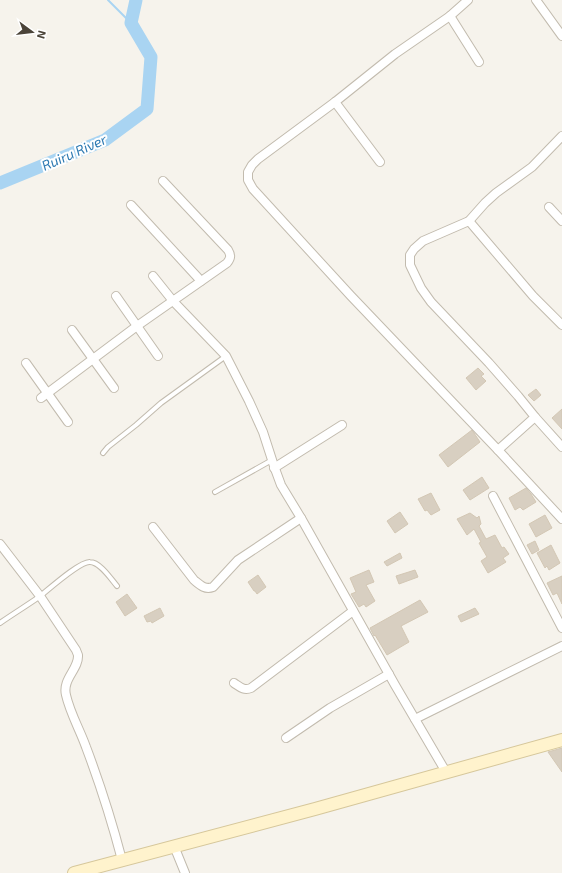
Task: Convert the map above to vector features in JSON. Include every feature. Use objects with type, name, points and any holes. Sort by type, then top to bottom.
[{"type":"street","points":[[468,0],[450,16],[395,54],[335,102],[258,159],[252,164],[248,172],[248,180],[253,189],[346,290],[562,519]]},
{"type":"street","points":[[536,0],[562,36]]},
{"type":"street","points":[[450,16],[479,62]]},
{"type":"street","points":[[335,102],[380,162]]},
{"type":"street","points":[[562,136],[532,167],[496,193],[469,221],[423,241],[410,255],[410,265],[421,288],[430,302],[489,363],[562,447]]},
{"type":"street","points":[[44,395],[137,326],[227,263],[230,259],[231,254],[228,250],[163,181]]},
{"type":"street","points":[[131,205],[201,281]]},
{"type":"street","points":[[549,207],[562,221]]},
{"type":"street","points":[[469,221],[533,296],[562,326]]},
{"type":"street","points":[[152,276],[173,301],[226,356],[250,401],[281,485],[446,772]]},
{"type":"street","points":[[116,296],[158,356]]},
{"type":"street","points":[[72,330],[114,388]]},
{"type":"street","points":[[26,363],[44,395],[68,422]]},
{"type":"street","points":[[498,450],[535,417]]},
{"type":"street","points":[[274,468],[342,425]]},
{"type":"street","points":[[493,496],[562,628]]},
{"type":"street","points":[[152,526],[194,580],[200,585],[209,588],[213,587],[238,560],[301,518]]},
{"type":"street","points":[[0,544],[40,596],[71,641],[78,655],[77,661],[65,688],[66,695],[105,800],[122,860]]},
{"type":"street","points":[[234,683],[242,689],[247,690],[251,688],[353,611]]},
{"type":"street","points":[[415,719],[562,646]]},
{"type":"street","points":[[286,738],[330,708],[389,674]]},
{"type":"street","points":[[74,873],[316,809],[562,740]]},
{"type":"street","points":[[174,846],[185,873]]},
{"type":"lane","points":[[103,453],[161,403],[226,356]]},
{"type":"lane","points":[[215,492],[272,460]]},
{"type":"lane","points":[[0,623],[86,562],[92,562],[99,566],[117,586]]},
{"type":"building","points":[[478,368],[484,374],[481,376],[486,381],[476,390],[466,378]]},
{"type":"building","points":[[536,389],[541,395],[534,401],[528,395]]},
{"type":"building","points":[[562,409],[562,429],[552,418]]},
{"type":"building","points":[[472,430],[480,442],[448,467],[439,455]]},
{"type":"building","points":[[482,477],[489,488],[470,500],[463,490]]},
{"type":"building","points":[[526,488],[536,502],[523,510],[520,507],[515,510],[509,498]]},
{"type":"building","points":[[431,493],[440,510],[431,515],[427,510],[425,511],[418,499]]},
{"type":"building","points":[[400,512],[408,524],[395,533],[387,521]]},
{"type":"building","points":[[470,513],[477,518],[479,516],[481,524],[479,526],[486,539],[495,535],[502,548],[504,547],[509,554],[503,558],[506,562],[488,573],[481,561],[487,557],[479,543],[481,542],[474,529],[467,535],[457,519]]},
{"type":"building","points":[[545,515],[552,528],[536,537],[529,524]]},
{"type":"building","points":[[535,541],[539,550],[532,554],[527,545]]},
{"type":"building","points":[[551,545],[560,563],[549,570],[547,566],[545,568],[537,553]]},
{"type":"building","points":[[400,553],[402,558],[387,566],[384,562]]},
{"type":"building","points":[[369,570],[374,582],[366,585],[375,601],[366,607],[364,604],[359,607],[351,594],[356,592],[350,578]]},
{"type":"building","points":[[415,570],[418,577],[399,584],[396,576]]},
{"type":"building","points":[[258,575],[266,587],[257,594],[248,582]]},
{"type":"building","points":[[562,576],[562,604],[557,593],[553,595],[547,583]]},
{"type":"building","points":[[127,594],[137,608],[125,616],[116,602]]},
{"type":"building","points":[[420,600],[428,612],[401,626],[409,642],[387,655],[370,628]]},
{"type":"building","points":[[160,608],[164,616],[152,623],[151,621],[147,622],[144,616]]},
{"type":"building","points":[[475,608],[479,614],[461,622],[458,616]]},
{"type":"building","points":[[562,748],[562,772],[548,752]]},
{"type":"waterway","points":[[108,0],[131,23]]},
{"type":"waterway","name":"Ruiru River","points":[[0,183],[105,140],[147,109],[151,57],[131,23],[136,0]]}]
